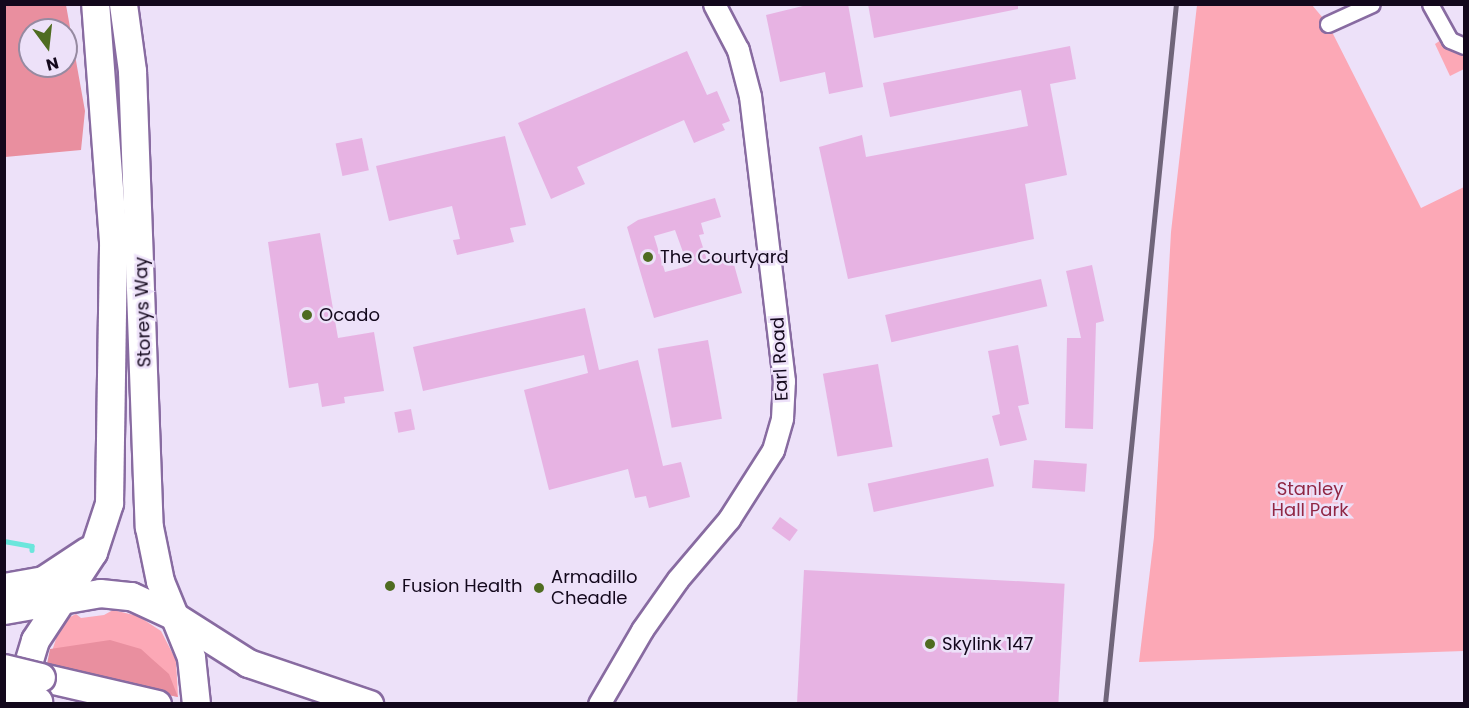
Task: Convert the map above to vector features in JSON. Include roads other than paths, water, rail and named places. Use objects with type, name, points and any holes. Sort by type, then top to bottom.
[{"type":"highway","points":[[82,4],[107,131]]},
{"type":"highway","name":"Storeys Way","points":[[36,696],[30,651],[98,541],[112,480],[113,241],[107,131],[94,4]]},
{"type":"highway","name":"Storeys Way","points":[[123,4],[132,71],[149,527],[154,565],[191,657],[196,704]]},
{"type":"highway","points":[[130,4],[132,71]]},
{"type":"highway","points":[[4,586],[34,583],[59,572],[98,541]]},
{"type":"highway","points":[[4,610],[60,603],[83,595],[117,593],[140,599],[174,616],[222,650],[248,663],[369,704]]},
{"type":"highway","points":[[4,668],[36,696]]},
{"type":"highway","points":[[4,694],[157,704]]},
{"type":"street","name":"Earl Road","points":[[599,704],[642,630],[729,519],[773,450],[782,418],[783,369],[750,96],[738,50],[714,4]]},
{"type":"street","points":[[1328,24],[1372,4]]},
{"type":"street","points":[[1430,4],[1450,40],[1464,46]]},
{"type":"waterway","points":[[4,541],[32,546],[32,550]]},
{"type":"railway","points":[[1105,704],[1176,4]]},
{"type":"place","name":"The Courtyard","points":[[648,257]]},
{"type":"place","name":"Ocado","points":[[307,315]]},
{"type":"place","name":"Fusion Health","points":[[390,586]]},
{"type":"place","name":"Armadillo Cheadle","points":[[539,588]]},
{"type":"place","name":"Skylink 147","points":[[930,644]]},
{"type":"park label","name":"Stanley Hall Park","points":[[1310,500]]}]
